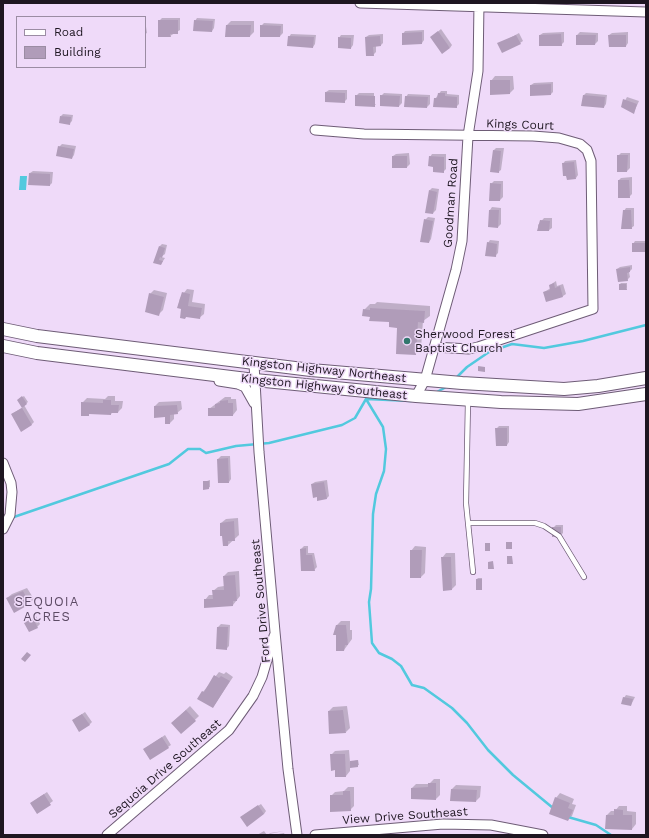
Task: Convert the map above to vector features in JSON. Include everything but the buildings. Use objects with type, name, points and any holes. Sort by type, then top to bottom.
[{"type":"main road","name":"Kingston Highway Northeast","points":[[3,329],[37,336],[254,364],[424,380],[564,389],[598,386],[646,378]]},
{"type":"main road","name":"Kingston Highway Southeast","points":[[3,346],[37,353],[255,380],[468,400],[578,404],[646,394]]},
{"type":"street","points":[[360,3],[606,6],[646,12]]},
{"type":"street","name":"Goodman Road","points":[[416,396],[424,380],[434,347],[456,270],[462,241],[468,136],[478,72],[479,5]]},
{"type":"street","name":"Kings Court","points":[[315,130],[364,134],[533,136],[559,138],[580,144],[587,150],[590,161],[593,309],[478,347],[469,349],[434,347]]},
{"type":"street","name":"Ford Drive Southeast","points":[[254,364],[275,632],[288,769],[297,835]]},
{"type":"street","points":[[159,368],[202,379],[238,384],[248,390],[257,408]]},
{"type":"street","points":[[3,464],[11,483],[12,492],[10,514],[3,529]]},
{"type":"street","name":"Sequoia Drive Southeast","points":[[107,835],[229,730],[253,696],[262,677],[275,632]]},
{"type":"street","name":"View Drive Southeast","points":[[315,835],[443,824],[491,825],[522,833],[544,835]]},
{"type":"lane","points":[[468,400],[466,502],[473,572]]},
{"type":"lane","points":[[468,523],[535,523],[544,526],[560,536],[584,577]]},
{"type":"water","points":[[20,176],[27,176],[26,190],[19,190]]},
{"type":"waterway","points":[[456,378],[467,367],[489,352],[512,344],[544,348],[583,341],[646,325]]},
{"type":"waterway","points":[[435,393],[448,386]]},
{"type":"waterway","points":[[366,399],[383,427],[386,449],[384,471],[376,494],[373,514],[371,589],[369,602],[372,643],[379,653],[392,659],[401,666],[412,685],[424,688],[452,708],[467,723],[488,750],[513,775],[553,808]]},
{"type":"waterway","points":[[366,399],[411,401]]},
{"type":"waterway","points":[[11,518],[169,464],[188,449],[200,449],[206,453],[236,446],[269,443],[342,425],[355,418],[366,399]]},
{"type":"waterway","points":[[568,817],[596,825],[611,835]]},
{"type":"place","name":"Sherwood Forest Baptist Church","points":[[407,341]]},
{"type":"district","name":"SEQUOIA ACRES","points":[[47,610]]}]
